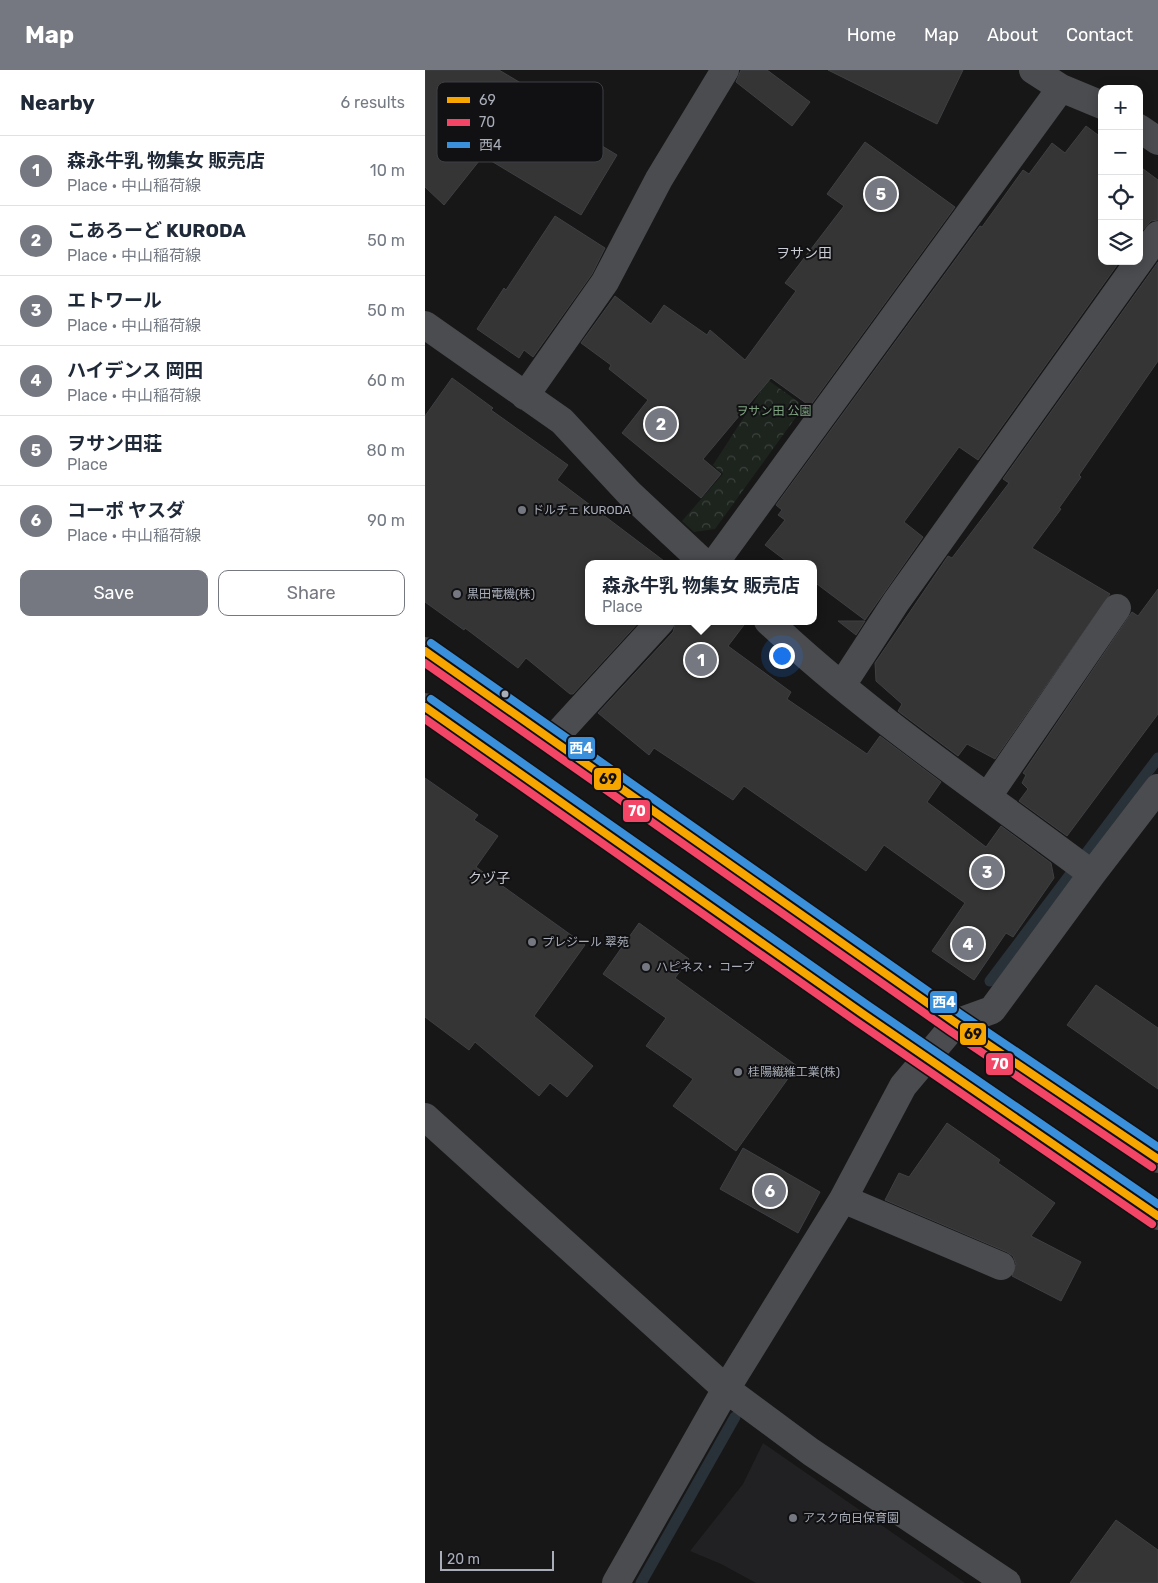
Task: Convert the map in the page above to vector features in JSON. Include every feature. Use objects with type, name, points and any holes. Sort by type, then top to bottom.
[{"type":"main road","points":[[425,651],[956,1023],[1158,1159]]},
{"type":"main road","points":[[425,707],[926,1057],[1158,1216]]},
{"type":"street","points":[[525,396],[605,282],[659,179],[725,70]]},
{"type":"street","points":[[1033,70],[1061,88],[1098,103]]},
{"type":"street","points":[[717,560],[1061,88]]},
{"type":"street","points":[[1142,130],[1158,141]]},
{"type":"street","points":[[842,685],[896,602],[1158,235]]},
{"type":"street","points":[[425,325],[562,421],[629,493],[701,560]]},
{"type":"street","points":[[988,796],[1117,608]]},
{"type":"street","points":[[552,740],[657,625]]},
{"type":"street","points":[[773,625],[842,685],[1092,874]]},
{"type":"street","points":[[616,1583],[726,1389],[843,1199],[903,1086],[956,1023],[992,1010],[1158,788]]},
{"type":"street","points":[[425,1117],[726,1389],[811,1452],[1007,1583]]},
{"type":"street","points":[[843,1199],[1001,1266]]},
{"type":"shaded area","name":"アスク向日保育園","points":[[763,1443],[965,1583],[756,1583],[721,1564],[690,1551],[743,1484]]},
{"type":"green space","name":"ヲサン田 公園","points":[[768,380],[804,406],[715,529],[694,532],[682,521],[723,474],[713,465]]},
{"type":"building","points":[[425,70],[499,70],[519,82],[437,82],[437,162],[478,162],[444,205],[425,187]]},
{"type":"building","points":[[741,70],[767,70],[810,102],[792,126],[736,82]]},
{"type":"building","points":[[828,70],[963,70],[937,124]]},
{"type":"building","points":[[1086,126],[1098,135],[1098,265],[1117,265],[978,460],[959,447],[904,522],[923,537],[865,620],[817,584],[817,560],[785,560],[765,545],[785,520],[778,515],[782,510],[776,505],[980,226],[982,227],[1023,170],[1029,174],[1052,143],[1065,153]]},
{"type":"building","points":[[865,142],[955,207],[810,406],[771,378],[703,459],[721,474],[701,498],[622,433],[648,400],[609,369],[611,365],[581,343],[615,296],[651,324],[664,305],[707,335],[710,330],[745,360],[796,291],[785,283],[844,206],[827,194]]},
{"type":"building","points":[[603,147],[617,155],[581,215],[493,162],[603,162]]},
{"type":"building","points":[[1143,169],[1158,180],[1158,220],[1151,221],[1143,230]]},
{"type":"building","points":[[555,216],[605,248],[592,274],[533,357],[524,350],[519,358],[477,329],[504,288],[506,290]]},
{"type":"building","points":[[1158,262],[1158,361],[1079,475],[1081,477],[1059,508],[1061,509],[1032,548],[1110,594],[995,759],[967,744],[958,756],[898,711],[902,704],[876,681],[875,663],[948,556],[952,558],[1009,483],[1003,479]]},
{"type":"building","points":[[452,378],[493,408],[491,410],[568,465],[557,480],[663,560],[585,560],[585,625],[636,625],[573,694],[570,694],[526,658],[518,668],[465,628],[464,630],[425,602],[425,416]]},
{"type":"building","points":[[1158,589],[1158,714],[1067,836],[1019,801],[1028,789],[1022,783],[1026,775],[1023,773],[1132,612],[1138,616]]},
{"type":"building","points":[[838,621],[865,621],[856,635]]},
{"type":"building","points":[[675,625],[744,625],[728,646],[791,692],[787,699],[867,754],[880,736],[941,782],[927,802],[986,847],[1001,826],[1051,863],[1054,878],[1013,937],[1006,933],[974,980],[932,951],[965,903],[884,845],[866,871],[744,786],[733,800],[654,748],[649,755],[598,713],[673,632]]},
{"type":"building","points":[[425,778],[478,815],[474,820],[498,836],[476,867],[585,945],[534,1016],[593,1066],[567,1097],[550,1083],[539,1096],[475,1042],[469,1050],[425,1017]]},
{"type":"building","name":"桂陽繊維工業(株)","points":[[639,923],[689,959],[675,978],[797,1066],[736,1151],[673,1106],[693,1079],[646,1046],[666,1018],[603,974]]},
{"type":"building","points":[[1096,985],[1158,1028],[1158,1089],[1067,1025]]},
{"type":"building","points":[[947,1123],[1000,1160],[998,1163],[1055,1203],[1031,1236],[1081,1262],[1061,1301],[1012,1276],[1016,1264],[1013,1256],[1007,1252],[885,1200],[899,1173],[909,1177]]},
{"type":"building","points":[[743,1148],[820,1192],[798,1233],[720,1189]]},
{"type":"building","points":[[1116,1520],[1158,1550],[1158,1583],[1070,1583]]},
{"type":"waterway","points":[[990,981],[1158,758]]},
{"type":"waterway","points":[[641,1583],[735,1417]]},
{"type":"transit line","name":"西4","points":[[431,643],[962,1015],[1158,1147]]},
{"type":"transit line","name":"69","points":[[425,651],[956,1023],[1158,1159]]},
{"type":"transit line","name":"70","points":[[425,663],[950,1031],[1152,1167]]},
{"type":"transit line","name":"西4","points":[[431,699],[869,1006],[1158,1204]]},
{"type":"transit line","name":"69","points":[[425,707],[863,1014],[1158,1216]]},
{"type":"transit line","name":"70","points":[[425,719],[857,1022],[1152,1224]]},
{"type":"place","name":"ヲサン田荘","points":[[881,194]]},
{"type":"place","name":"こあろーど KURODA","points":[[661,424]]},
{"type":"place","name":"ドルチェ KURODA","points":[[522,510]]},
{"type":"place","name":"黒田電機(株)","points":[[457,594]]},
{"type":"place","name":"森永牛乳 物集女 販売店","points":[[701,660]]},
{"type":"place","name":"エトワール","points":[[987,872]]},
{"type":"place","name":"プレジール 翠苑","points":[[532,942]]},
{"type":"place","name":"ハイデンス 岡田","points":[[968,944]]},
{"type":"place","name":"ハピネス・ コープ","points":[[646,967]]},
{"type":"place","name":"桂陽繊維工業(株)","points":[[738,1072]]},
{"type":"place","name":"コーポ ヤスダ","points":[[770,1191]]},
{"type":"place","name":"アスク向日保育園","points":[[793,1518]]},
{"type":"district","name":"ヲサン田","points":[[804,253]]},
{"type":"district","name":"クヅ子","points":[[489,878]]}]
